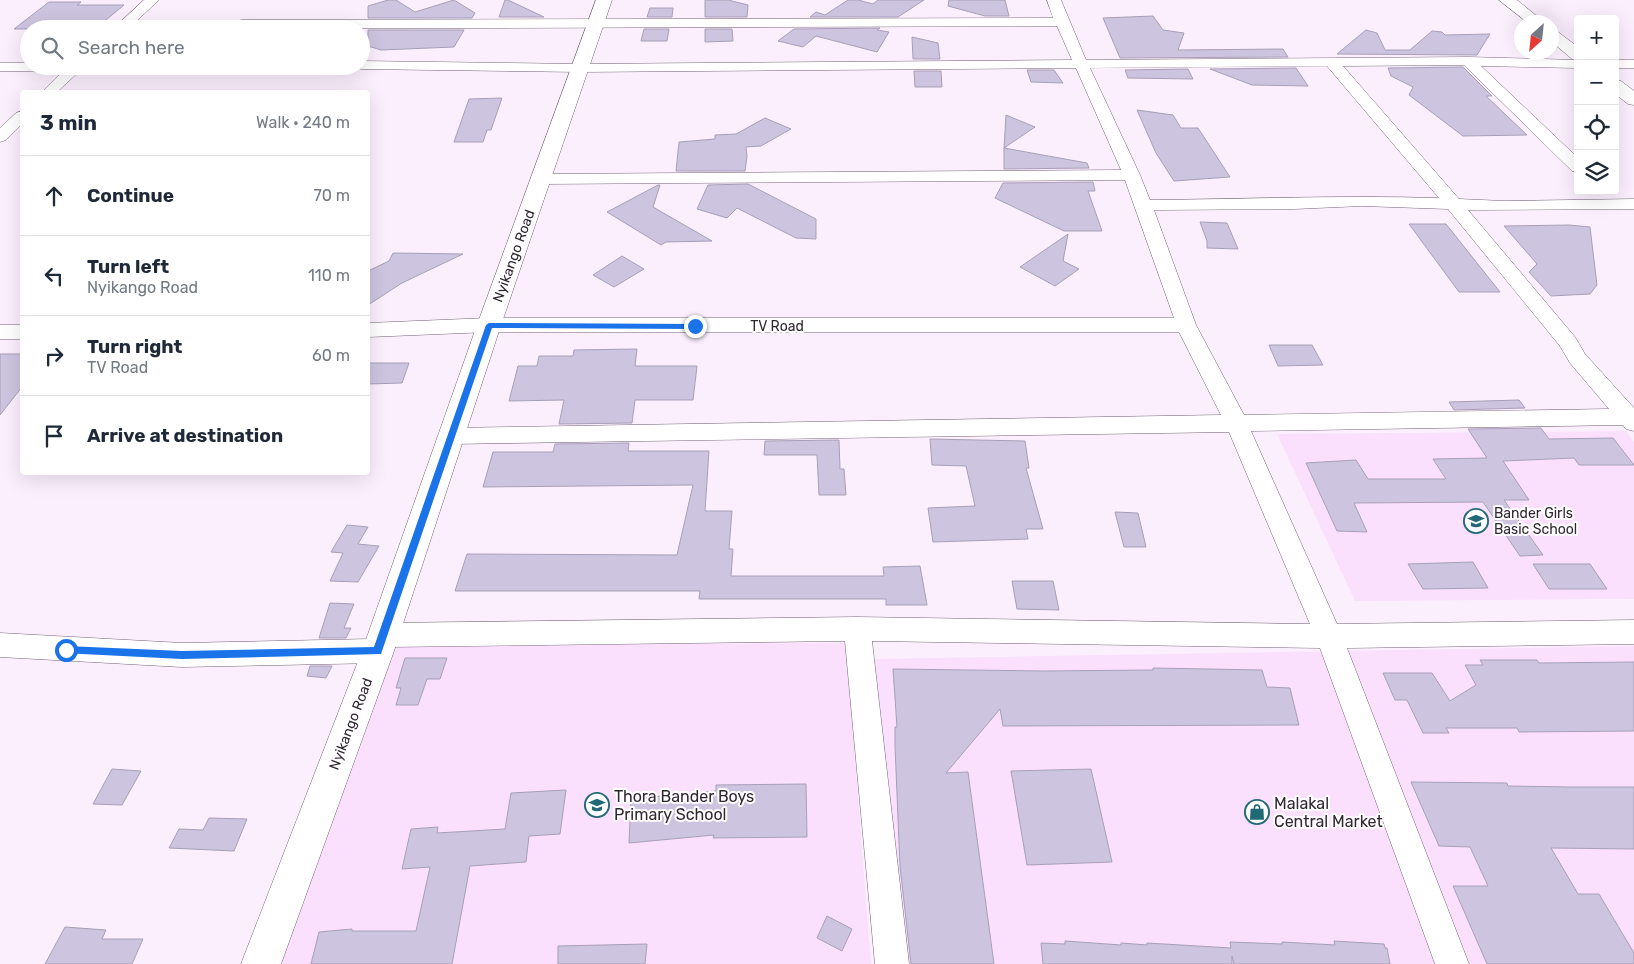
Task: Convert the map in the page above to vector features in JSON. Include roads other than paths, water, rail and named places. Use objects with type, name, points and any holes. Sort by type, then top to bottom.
[{"type":"street","points":[[130,20],[152,0]]},
{"type":"street","name":"Nyikango Road","points":[[260,964],[380,643],[489,325],[604,0]]},
{"type":"street","points":[[1054,0],[1062,22],[1132,175],[1186,325],[1237,424],[1329,636],[1452,964]]},
{"type":"street","points":[[1507,0],[1527,15]]},
{"type":"street","points":[[370,24],[1062,22]]},
{"type":"street","points":[[1559,40],[1574,52]]},
{"type":"street","points":[[370,65],[580,68],[1468,61],[1574,64]]},
{"type":"street","points":[[1468,61],[1574,163]]},
{"type":"street","points":[[1330,62],[1568,342],[1577,358],[1632,419]]},
{"type":"street","points":[[1619,64],[1634,64]]},
{"type":"street","points":[[0,67],[20,67]]},
{"type":"street","points":[[51,90],[68,75]]},
{"type":"street","points":[[1619,87],[1634,100]]},
{"type":"street","points":[[1,136],[20,118]]},
{"type":"street","points":[[542,179],[1132,175]]},
{"type":"street","points":[[1611,195],[1626,204]]},
{"type":"street","points":[[1143,205],[1362,202],[1504,206],[1626,204]]},
{"type":"street","name":"TV Road","points":[[370,330],[489,325],[1186,325]]},
{"type":"street","points":[[0,332],[20,332]]},
{"type":"street","points":[[451,436],[1632,419]]},
{"type":"street","points":[[857,629],[892,964]]},
{"type":"street","points":[[0,645],[93,652],[182,655],[380,643],[857,629],[1329,636],[1634,632]]},
{"type":"place","name":"Bander Girls Basic School","points":[[1476,521]]},
{"type":"place","name":"Thora Bander Boys Primary School","points":[[597,805]]},
{"type":"place","name":"Malakal Central Market","points":[[1257,812]]}]
